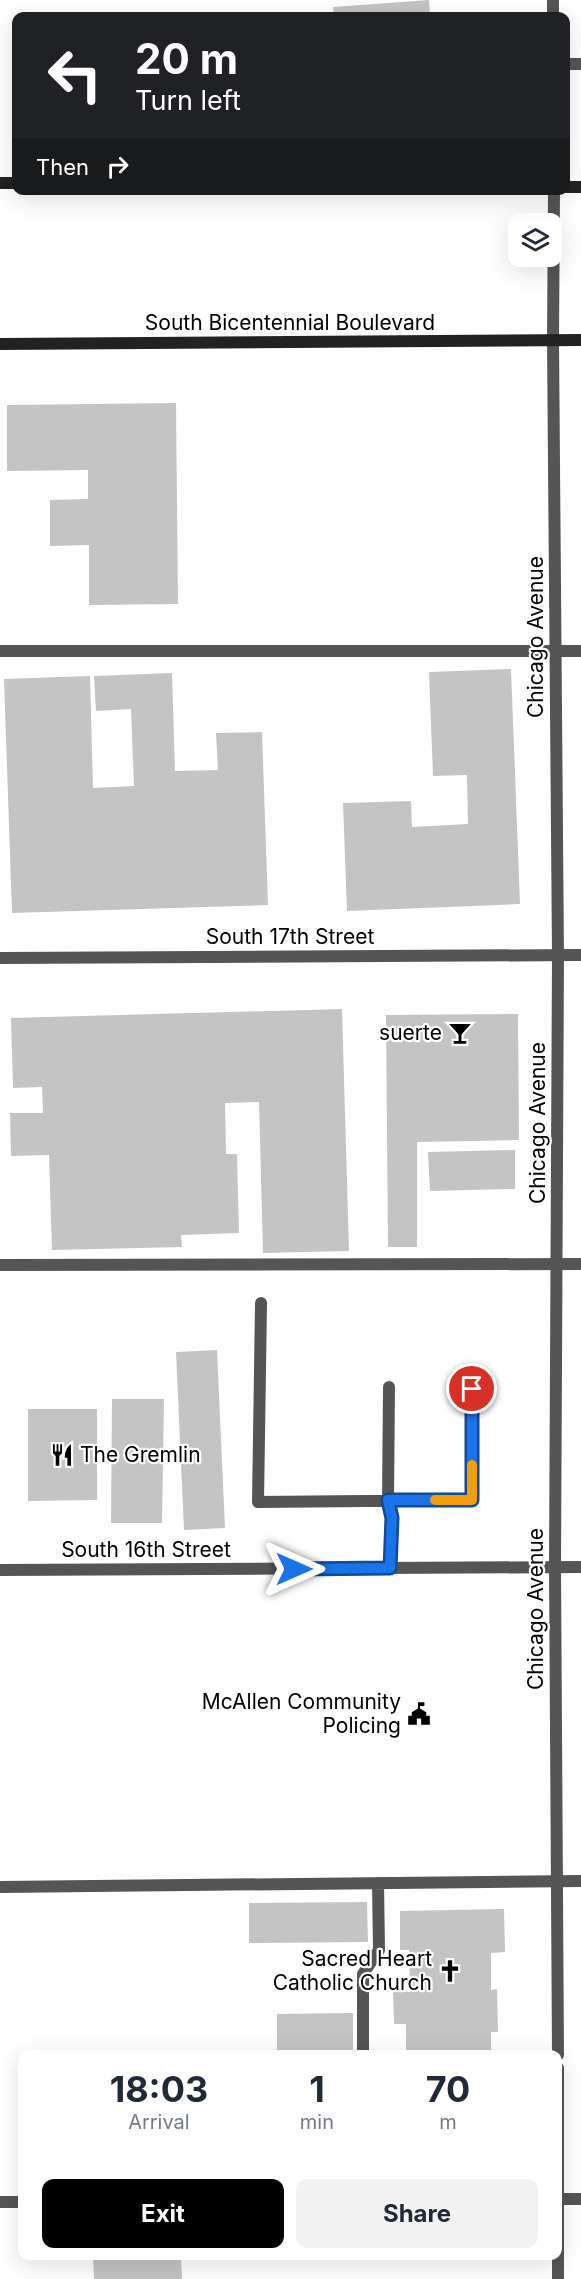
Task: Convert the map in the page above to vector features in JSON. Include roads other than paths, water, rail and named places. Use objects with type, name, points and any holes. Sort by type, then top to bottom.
[{"type":"main road","name":"South Bicentennial Boulevard","points":[[0,344],[581,340]]},
{"type":"street","name":"Chicago Avenue","points":[[554,195],[558,956],[555,1567],[558,2050]]},
{"type":"street","points":[[0,651],[581,651]]},
{"type":"street","name":"South 17th Street","points":[[0,958],[581,955]]},
{"type":"street","points":[[0,1265],[581,1264]]},
{"type":"street","points":[[261,1303],[258,1502],[472,1500],[472,1389]]},
{"type":"street","points":[[389,1388],[388,1500],[392,1518],[390,1568]]},
{"type":"street","name":"South 16th Street","points":[[0,1570],[581,1567]]},
{"type":"street","points":[[0,1887],[581,1881]]},
{"type":"street","points":[[363,2050],[363,1974],[379,1950],[378,1883]]},
{"type":"street","points":[[562,2199],[581,2199]]},
{"type":"street","points":[[0,2202],[18,2202]]},
{"type":"street","points":[[558,2260],[558,2279]]},
{"type":"place","name":"suerte","points":[[460,1033]]},
{"type":"place","name":"The Gremlin","points":[[62,1455]]},
{"type":"place","name":"McAllen Community Policing","points":[[419,1714]]},
{"type":"place","name":"Sacred Heart Catholic Church","points":[[450,1971]]}]
